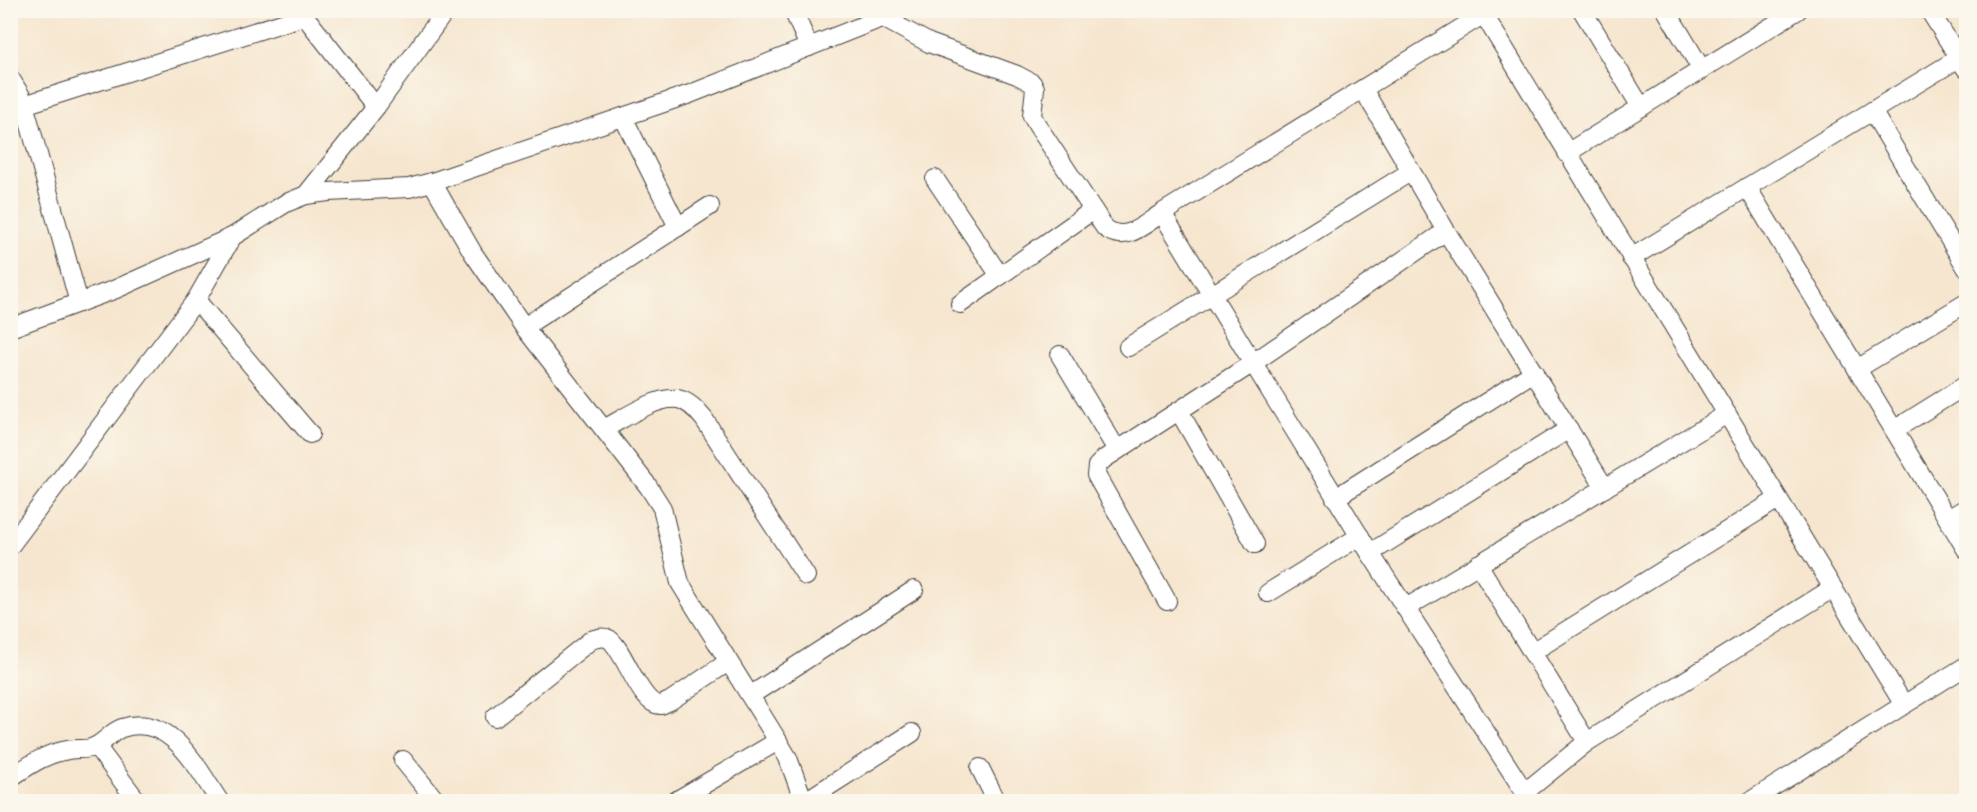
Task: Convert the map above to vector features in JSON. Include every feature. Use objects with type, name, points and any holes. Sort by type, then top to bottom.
[{"type":"street","points":[[306,195],[376,107],[446,10]]},
{"type":"street","points":[[793,10],[809,47]]},
{"type":"street","points":[[10,328],[79,303],[232,237],[286,203],[306,195],[409,188],[432,182],[690,94],[902,10]]},
{"type":"street","points":[[1582,10],[1641,107]]},
{"type":"street","points":[[1666,10],[1702,70]]},
{"type":"street","points":[[1567,153],[1798,10]]},
{"type":"street","points":[[1631,258],[1872,111],[1963,64],[1929,10]]},
{"type":"street","points":[[883,18],[929,43],[1017,75],[1032,83],[1035,88],[1032,116],[1105,228],[1120,236],[1131,232],[1363,89],[1483,12],[1904,705]]},
{"type":"street","points":[[24,105],[302,13],[376,107]]},
{"type":"street","points":[[10,78],[24,105],[79,303]]},
{"type":"street","points":[[1363,89],[1410,172],[1605,488]]},
{"type":"street","points":[[1872,111],[1966,267]]},
{"type":"street","points":[[622,117],[678,227]]},
{"type":"street","points":[[1128,347],[1410,172]]},
{"type":"street","points":[[935,179],[1000,276]]},
{"type":"street","points":[[432,182],[473,253],[524,327],[662,508],[680,583],[788,758],[804,801],[912,733]]},
{"type":"street","points":[[1747,187],[1966,549]]},
{"type":"street","points":[[524,327],[710,206]]},
{"type":"street","points":[[960,304],[1093,210]]},
{"type":"street","points":[[1162,213],[1335,498],[1528,797],[1587,742],[1833,588]]},
{"type":"street","points":[[1167,601],[1096,475],[1097,466],[1117,450],[1253,363],[1446,231]]},
{"type":"street","points":[[10,546],[196,300],[232,237]]},
{"type":"street","points":[[196,300],[310,434]]},
{"type":"street","points":[[1857,369],[1966,303]]},
{"type":"street","points":[[1060,355],[1117,450]]},
{"type":"street","points":[[1335,498],[1534,372]]},
{"type":"street","points":[[1894,430],[1966,385]]},
{"type":"street","points":[[604,429],[659,400],[678,399],[690,405],[704,418],[806,576]]},
{"type":"street","points":[[1179,411],[1255,544]]},
{"type":"street","points":[[1406,608],[1726,414]]},
{"type":"street","points":[[1370,553],[1569,429]]},
{"type":"street","points":[[1532,652],[1778,499]]},
{"type":"street","points":[[1948,519],[1966,508]]},
{"type":"street","points":[[1268,593],[1360,536]]},
{"type":"street","points":[[1478,564],[1587,742]]},
{"type":"street","points":[[751,695],[914,591]]},
{"type":"street","points":[[495,717],[591,640],[601,637],[610,640],[645,694],[653,702],[661,705],[728,662]]},
{"type":"street","points":[[1749,801],[1769,797],[1904,705],[1966,666]]},
{"type":"street","points":[[10,778],[29,765],[51,755],[69,749],[96,746],[119,729],[152,726],[165,731],[187,753],[220,801]]},
{"type":"street","points":[[674,801],[778,741]]},
{"type":"street","points":[[96,746],[138,801]]},
{"type":"street","points":[[403,760],[437,801]]},
{"type":"street","points":[[980,768],[997,801]]}]
